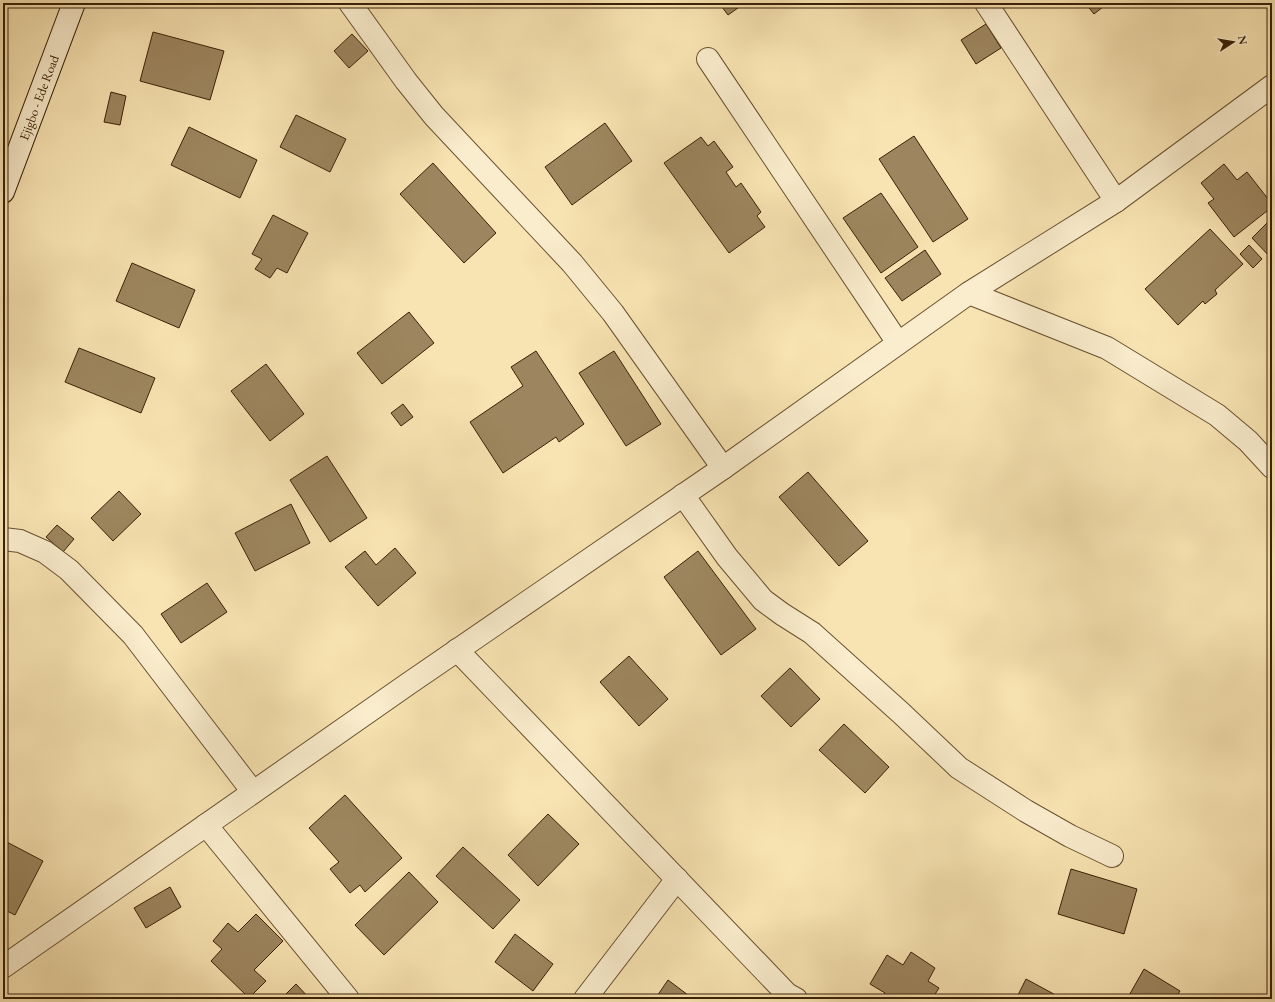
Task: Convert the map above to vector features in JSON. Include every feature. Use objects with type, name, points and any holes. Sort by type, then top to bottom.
[{"type":"street","name":"Ejigbo - Ede Road","points":[[3,192],[74,3]]},
{"type":"street","points":[[350,3],[406,81],[434,116],[572,263],[613,313],[723,468]]},
{"type":"street","points":[[986,3],[1116,200]]},
{"type":"street","points":[[708,59],[898,343]]},
{"type":"street","points":[[3,967],[253,792],[723,468],[969,293],[1116,200],[1272,86]]},
{"type":"street","points":[[969,293],[1107,348],[1217,415],[1248,442],[1272,467]]},
{"type":"street","points":[[683,495],[727,557],[763,600],[812,633],[901,713],[959,768],[1033,815],[1070,836],[1112,856]]},
{"type":"street","points":[[3,539],[20,541],[45,552],[69,570],[134,635],[253,792]]},
{"type":"street","points":[[458,650],[787,994],[796,999]]},
{"type":"street","points":[[206,825],[348,999]]},
{"type":"street","points":[[585,999],[677,878]]},
{"type":"building","points":[[719,3],[745,3],[728,15]]},
{"type":"building","points":[[1085,3],[1108,3],[1094,14]]},
{"type":"building","points":[[986,24],[1001,48],[976,64],[961,40]]},
{"type":"building","points":[[153,32],[224,51],[210,100],[140,81]]},
{"type":"building","points":[[352,34],[368,51],[349,68],[334,51]]},
{"type":"building","points":[[111,92],[126,96],[120,125],[104,122]]},
{"type":"building","points":[[296,115],[346,139],[330,172],[280,147]]},
{"type":"building","points":[[605,123],[632,161],[572,205],[545,167]]},
{"type":"building","points":[[189,127],[257,160],[240,198],[171,165]]},
{"type":"building","points":[[914,136],[968,219],[933,242],[879,159]]},
{"type":"building","points":[[701,137],[708,146],[714,141],[733,167],[726,172],[736,187],[741,183],[761,212],[757,216],[765,227],[729,253],[664,163]]},
{"type":"building","points":[[433,163],[496,233],[464,263],[400,194]]},
{"type":"building","points":[[1224,164],[1237,180],[1247,172],[1272,204],[1272,207],[1234,237],[1208,203],[1214,199],[1201,183]]},
{"type":"building","points":[[881,193],[918,247],[881,273],[843,218]]},
{"type":"building","points":[[273,215],[308,233],[287,273],[277,268],[270,278],[255,269],[262,259],[252,254]]},
{"type":"building","points":[[1272,218],[1272,259],[1252,238]]},
{"type":"building","points":[[1210,229],[1243,264],[1215,290],[1217,294],[1205,304],[1203,301],[1178,325],[1145,289]]},
{"type":"building","points":[[1249,245],[1262,259],[1253,268],[1240,254]]},
{"type":"building","points":[[925,250],[941,274],[902,301],[885,278]]},
{"type":"building","points":[[132,263],[195,290],[179,328],[116,301]]},
{"type":"building","points":[[409,312],[434,343],[382,384],[357,353]]},
{"type":"building","points":[[79,348],[155,378],[141,413],[65,382]]},
{"type":"building","points":[[536,351],[584,424],[559,442],[556,437],[503,473],[470,422],[523,386],[511,367]]},
{"type":"building","points":[[614,351],[661,424],[626,446],[579,373]]},
{"type":"building","points":[[266,364],[304,414],[270,441],[231,391]]},
{"type":"building","points":[[403,404],[413,417],[401,426],[391,413]]},
{"type":"building","points":[[327,456],[367,518],[330,542],[290,480]]},
{"type":"building","points":[[808,472],[868,541],[839,566],[779,497]]},
{"type":"building","points":[[119,491],[141,514],[113,541],[91,518]]},
{"type":"building","points":[[291,504],[310,543],[255,571],[235,533]]},
{"type":"building","points":[[57,525],[74,539],[63,552],[46,537]]},
{"type":"building","points":[[395,548],[416,573],[378,606],[345,567],[365,551],[376,565]]},
{"type":"building","points":[[698,551],[756,629],[721,655],[664,577]]},
{"type":"building","points":[[207,583],[227,612],[181,643],[161,614]]},
{"type":"building","points":[[629,656],[668,699],[639,726],[600,682]]},
{"type":"building","points":[[790,668],[820,699],[791,727],[761,696]]},
{"type":"building","points":[[844,724],[889,767],[865,793],[819,750]]},
{"type":"building","points":[[345,795],[402,858],[365,892],[360,885],[350,893],[330,869],[339,862],[309,828]]},
{"type":"building","points":[[548,814],[579,844],[538,886],[508,855]]},
{"type":"building","points":[[3,840],[43,861],[15,915],[3,909]]},
{"type":"building","points":[[463,847],[520,900],[493,929],[436,876]]},
{"type":"building","points":[[1071,869],[1137,889],[1124,934],[1058,914]]},
{"type":"building","points":[[409,872],[438,902],[384,955],[355,925]]},
{"type":"building","points":[[170,887],[181,907],[146,928],[134,908]]},
{"type":"building","points":[[256,914],[283,941],[254,970],[266,981],[249,998],[211,961],[222,949],[213,941],[228,923],[238,932]]},
{"type":"building","points":[[515,934],[553,964],[533,991],[495,962]]},
{"type":"building","points":[[911,952],[935,968],[928,981],[939,988],[932,999],[881,999],[885,993],[870,984],[887,955],[903,965]]},
{"type":"building","points":[[1144,969],[1180,991],[1175,999],[1127,999]]},
{"type":"building","points":[[1026,979],[1063,999],[1016,999]]},
{"type":"building","points":[[668,980],[692,998],[655,999]]},
{"type":"building","points":[[296,984],[310,999],[281,999]]}]
